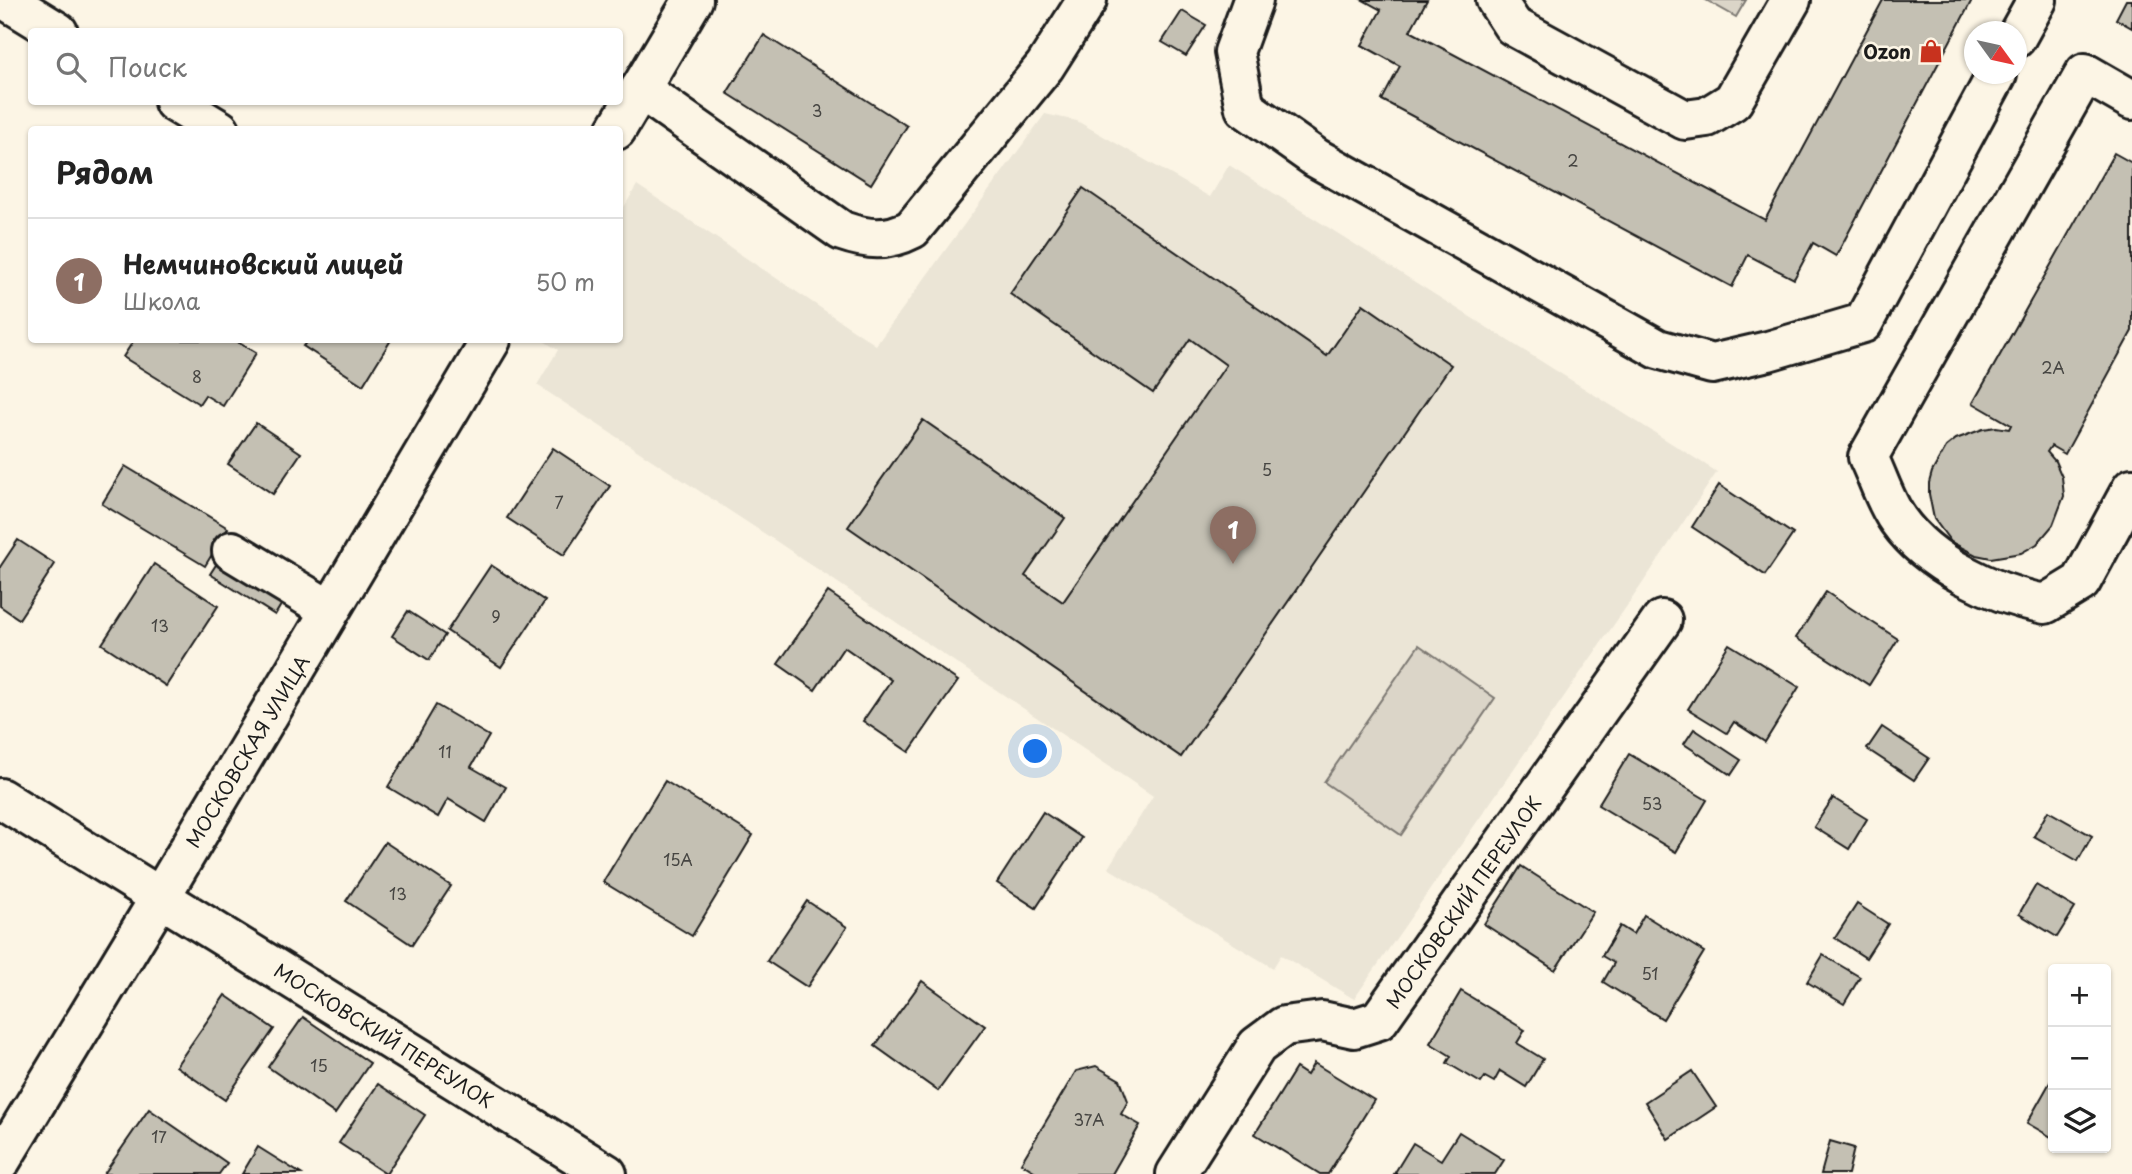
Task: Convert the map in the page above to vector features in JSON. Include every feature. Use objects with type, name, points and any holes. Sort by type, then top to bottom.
[{"type":"street","points":[[6,0],[52,28]]},
{"type":"street","points":[[618,126],[693,0]]},
{"type":"street","points":[[640,89],[842,231],[862,238],[880,240],[912,229],[1045,66],[1087,0]]},
{"type":"street","points":[[1253,0],[1234,52],[1245,108],[1316,158],[1658,349],[1712,364],[1768,351],[1863,323],[1992,84]]},
{"type":"street","points":[[1496,0],[1513,26],[1685,120],[1707,117],[1733,101],[1791,0]]},
{"type":"street","points":[[2026,21],[2037,0]]},
{"type":"street","points":[[2132,100],[2085,73],[1868,457],[1897,519],[1929,554],[2015,598],[2045,604],[2081,582],[2132,488]]},
{"type":"street","points":[[179,105],[213,126]]},
{"type":"street","name":"МОСКОВСКАЯ УЛИЦА","points":[[0,1162],[161,897],[489,343]]},
{"type":"street","points":[[232,551],[330,610]]},
{"type":"street","name":"МОСКОВСКИЙ ПЕРЕУЛОК","points":[[1176,1174],[1257,1046],[1284,1026],[1322,1021],[1354,1027],[1379,1020],[1662,620]]},
{"type":"street","name":"МОСКОВСКИЙ ПЕРЕУЛОК","points":[[0,798],[607,1174]]},
{"type":"shaded area","points":[[1706,0],[1746,0],[1736,17]]},
{"type":"shaded area","points":[[1045,114],[1077,121],[1210,197],[1229,165],[1717,472],[1354,999],[1281,955],[1273,968],[1108,868],[1153,796],[776,541],[537,385],[558,350],[547,343],[623,343],[623,209],[637,185],[876,345]]},
{"type":"shaded area","points":[[1419,645],[1495,698],[1401,835],[1324,782]]},
{"type":"building","points":[[1363,0],[1427,0],[1410,31],[1765,220],[1883,0],[1972,0],[1836,256],[1813,243],[1794,279],[1748,255],[1732,287],[1382,100],[1400,66],[1362,45],[1381,10]]},
{"type":"building","points":[[2126,0],[2132,0],[2132,28],[2116,19]]},
{"type":"building","points":[[1182,11],[1206,25],[1186,56],[1162,42]]},
{"type":"building","points":[[764,35],[907,126],[871,184],[727,93]]},
{"type":"building","points":[[2114,153],[2132,163],[2132,331],[2065,454],[2051,446],[2047,452],[2055,461],[2062,477],[2064,496],[2053,525],[2037,544],[2021,553],[1991,558],[1976,555],[1951,542],[1934,519],[1929,494],[1932,472],[1946,447],[1956,439],[1983,429],[2009,429],[2011,425],[1973,403]]},
{"type":"building","points":[[1083,188],[1327,356],[1363,304],[1451,365],[1181,757],[848,527],[923,420],[1065,518],[1025,576],[1063,602],[1226,365],[1190,339],[1153,393],[1010,294]]},
{"type":"building","points":[[132,343],[239,343],[256,353],[223,406],[205,395],[199,404],[123,357]]},
{"type":"building","points":[[306,343],[389,343],[363,385],[303,346]]},
{"type":"building","points":[[256,423],[301,453],[273,494],[228,464]]},
{"type":"building","points":[[553,448],[610,486],[564,555],[507,518]]},
{"type":"building","points":[[125,466],[228,528],[205,566],[102,504]]},
{"type":"building","points":[[1719,485],[1793,534],[1765,575],[1692,527]]},
{"type":"building","points":[[18,540],[55,564],[19,619],[0,606],[0,567]]},
{"type":"building","points":[[219,560],[284,600],[275,615],[210,574]]},
{"type":"building","points":[[154,564],[218,606],[166,686],[102,644]]},
{"type":"building","points":[[491,565],[545,601],[501,667],[447,631]]},
{"type":"building","points":[[828,592],[958,681],[909,752],[863,721],[891,680],[844,647],[815,690],[778,664]]},
{"type":"building","points":[[1826,592],[1898,639],[1869,685],[1796,638]]},
{"type":"building","points":[[408,611],[445,635],[429,660],[392,636]]},
{"type":"building","points":[[1729,644],[1799,687],[1765,742],[1734,722],[1727,733],[1688,709]]},
{"type":"building","points":[[436,705],[489,736],[471,767],[506,787],[486,822],[448,799],[438,817],[388,787]]},
{"type":"building","points":[[1882,727],[1929,758],[1914,780],[1867,749]]},
{"type":"building","points":[[1694,729],[1741,760],[1731,775],[1684,744]]},
{"type":"building","points":[[1629,754],[1707,800],[1676,852],[1598,805]]},
{"type":"building","points":[[665,781],[753,835],[692,936],[603,882]]},
{"type":"building","points":[[1833,798],[1867,819],[1849,849],[1814,827]]},
{"type":"building","points":[[2048,811],[2092,836],[2078,861],[2034,836]]},
{"type":"building","points":[[1043,812],[1082,838],[1036,908],[997,883]]},
{"type":"building","points":[[385,842],[451,886],[412,945],[346,901]]},
{"type":"building","points":[[1521,866],[1593,912],[1555,970],[1484,924]]},
{"type":"building","points":[[2036,885],[2075,908],[2057,937],[2019,914]]},
{"type":"building","points":[[807,901],[847,927],[807,987],[767,961]]},
{"type":"building","points":[[1857,904],[1888,924],[1866,958],[1835,938]]},
{"type":"building","points":[[1644,915],[1704,952],[1663,1019],[1603,982],[1614,963],[1602,956],[1620,926],[1633,934]]},
{"type":"building","points":[[1823,955],[1860,977],[1844,1004],[1807,982]]},
{"type":"building","points":[[922,981],[985,1026],[938,1091],[875,1046]]},
{"type":"building","points":[[1461,991],[1525,1030],[1517,1043],[1543,1059],[1526,1087],[1500,1071],[1494,1082],[1485,1077],[1481,1083],[1447,1063],[1451,1056],[1430,1043]]},
{"type":"building","points":[[225,995],[274,1029],[225,1100],[176,1066]]},
{"type":"building","points":[[303,1017],[370,1063],[335,1114],[268,1067]]},
{"type":"building","points":[[1314,1063],[1374,1100],[1328,1174],[1320,1174],[1255,1134],[1296,1068],[1307,1075]]},
{"type":"building","points":[[1096,1066],[1120,1080],[1128,1101],[1121,1114],[1140,1125],[1112,1174],[1039,1174],[1021,1163],[1076,1071]]},
{"type":"building","points":[[1692,1071],[1716,1107],[1668,1139],[1645,1102]]},
{"type":"building","points":[[378,1084],[425,1115],[386,1174],[339,1143]]},
{"type":"building","points":[[2048,1086],[2048,1135],[2027,1123]]},
{"type":"building","points":[[149,1109],[227,1163],[219,1174],[104,1174]]},
{"type":"building","points":[[1459,1132],[1504,1160],[1495,1174],[1394,1174],[1413,1143],[1441,1160]]},
{"type":"building","points":[[1830,1141],[1854,1148],[1848,1174],[1821,1174]]},
{"type":"building","points":[[258,1147],[301,1174],[242,1174]]},
{"type":"place","name":"Ozon","points":[[1931,51]]},
{"type":"place","name":"Немчиновский лицей","points":[[1233,564]]}]
